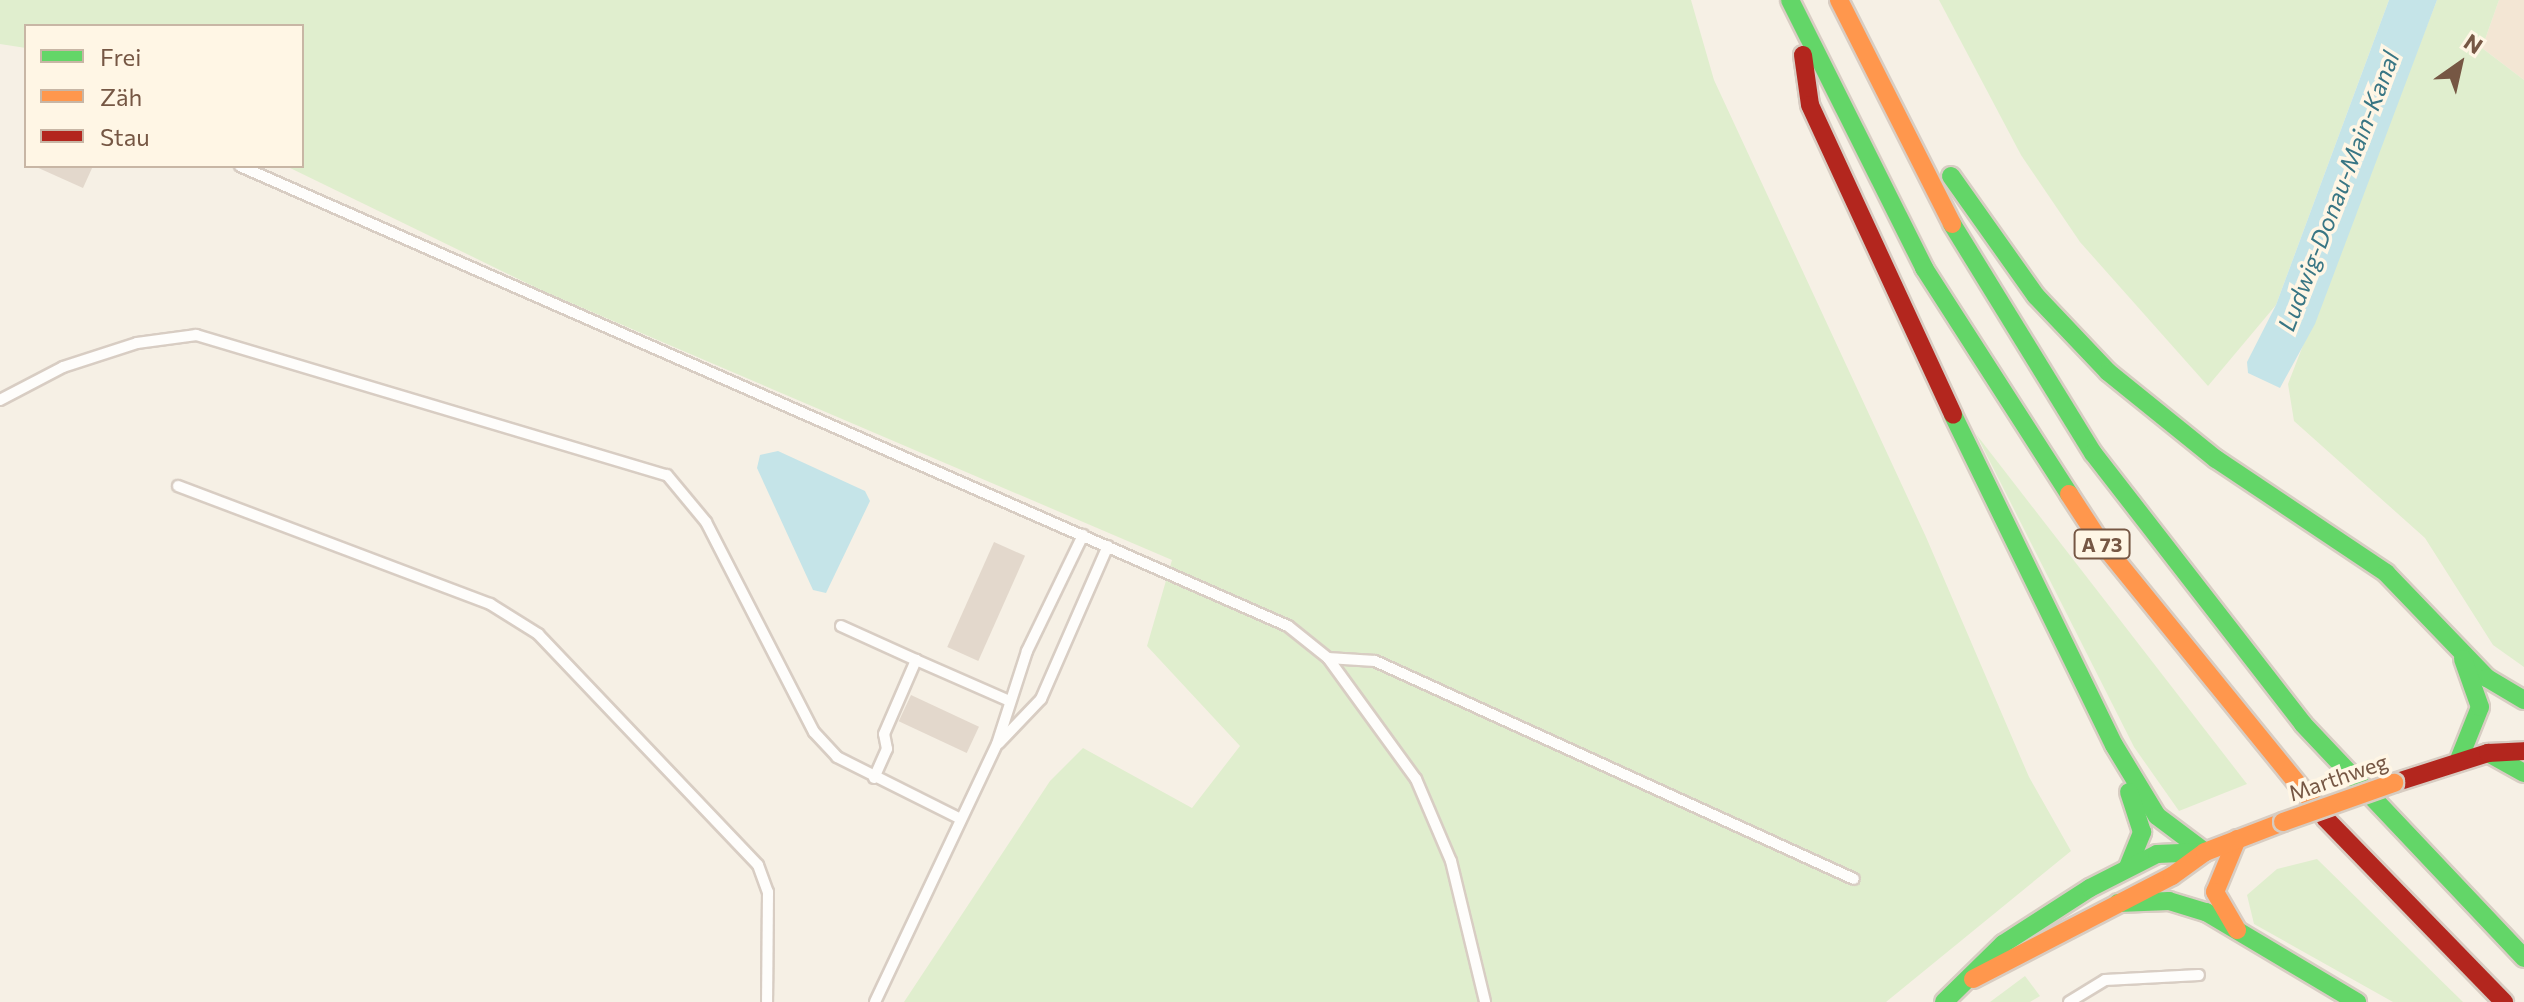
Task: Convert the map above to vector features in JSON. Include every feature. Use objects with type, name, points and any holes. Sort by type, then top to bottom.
[{"type":"main road","name":"A 73","points":[[1839,0],[1871,70],[1993,298],[2093,453],[2189,586],[2350,780],[2524,958]]},
{"type":"main road","name":"A 73","points":[[1794,9],[1924,268],[2097,537],[2318,811],[2504,1002]]},
{"type":"main road","points":[[1794,9],[1810,105],[1869,244],[2114,745],[2157,816],[2205,852]]},
{"type":"main road","name":"A 73","points":[[1871,70],[1923,125],[1987,234],[2079,344],[2195,444],[2386,573],[2458,651],[2496,686],[2524,700]]},
{"type":"main road","name":"A 73","points":[[2458,651],[2480,707],[2458,762]]},
{"type":"main road","points":[[2488,753],[2523,730]]},
{"type":"main road","points":[[2114,745],[2141,824],[2128,867]]},
{"type":"main road","points":[[2488,753],[2524,751]]},
{"type":"main road","points":[[2488,753],[2524,773]]},
{"type":"main road","name":"Marthweg","points":[[1944,1002],[1973,979],[2205,852],[2394,783],[2488,753]]},
{"type":"main road","points":[[2237,839],[2215,892],[2238,930]]},
{"type":"main road","name":"Marthweg","points":[[1973,979],[2003,944],[2052,910],[2128,867],[2157,854],[2205,852]]},
{"type":"main road","points":[[2111,906],[2182,904],[2238,930],[2357,1002]]},
{"type":"lane","points":[[245,168],[1288,626],[1328,658],[1416,779],[1451,861],[1485,1002]]},
{"type":"lane","points":[[0,400],[63,367],[168,334],[196,335],[667,475],[706,522],[814,732],[837,757],[959,818]]},
{"type":"lane","points":[[178,486],[490,604],[538,634],[758,865],[768,892],[767,1002]]},
{"type":"lane","points":[[875,1002],[959,818],[997,744],[1007,700],[1083,535]]},
{"type":"lane","points":[[997,744],[1041,699],[1108,546]]},
{"type":"lane","points":[[841,626],[1007,700]]},
{"type":"lane","points":[[1328,658],[1375,661],[1854,879]]},
{"type":"lane","points":[[874,778],[887,749],[884,734],[916,660]]},
{"type":"lane","points":[[2069,1002],[2105,980],[2199,975]]},
{"type":"shaded area","points":[[2499,0],[2524,0],[2524,80],[2482,48]]},
{"type":"green space","points":[[0,0],[1691,0],[1714,80],[1926,537],[2029,777],[2071,851],[1886,1002],[904,1002],[1050,781],[1083,748],[1192,808],[1240,746],[1147,646],[1172,560],[543,291],[290,168],[304,168],[304,24],[24,24],[24,48],[0,44]]},
{"type":"green space","points":[[1939,0],[2389,0],[2276,305],[2208,386],[2080,242],[2021,155]]},
{"type":"green space","points":[[2437,0],[2499,0],[2482,48],[2524,80],[2524,667],[2493,645],[2425,538],[2294,421],[2288,384]]},
{"type":"green space","points":[[1976,434],[2247,784],[2179,811],[2134,747]]},
{"type":"green space","points":[[2317,859],[2463,1002],[2393,1002],[2254,924],[2247,895],[2277,869]]},
{"type":"green space","points":[[2025,976],[2040,996],[2030,1002],[1990,1002]]},
{"type":"water","name":"Ludwig-Donau-Main-Kanal","points":[[2389,0],[2437,0],[2315,324],[2280,388],[2248,373],[2247,362],[2276,305]]},
{"type":"water","points":[[778,451],[865,491],[870,501],[826,593],[813,590],[757,468],[760,455]]},
{"type":"building","points":[[38,168],[92,168],[83,188]]},
{"type":"building","points":[[994,542],[1025,556],[978,661],[947,647]]},
{"type":"building","points":[[911,695],[979,727],[967,753],[899,721]]},
{"type":"traffic: fast","points":[[1790,0],[1924,268],[2069,494]]},
{"type":"traffic: fast","points":[[1951,176],[2036,296],[2108,372],[2216,459],[2386,573],[2487,678],[2524,700]]},
{"type":"traffic: fast","points":[[1952,224],[2093,453],[2303,724],[2524,958]]},
{"type":"traffic: fast","points":[[1953,415],[2114,745],[2157,816],[2205,852]]},
{"type":"traffic: fast","points":[[2458,762],[2480,707],[2463,659]]},
{"type":"traffic: fast","points":[[2488,753],[2524,773]]},
{"type":"traffic: fast","points":[[2128,867],[2142,832],[2129,792]]},
{"type":"traffic: fast","points":[[1944,1002],[2003,944],[2090,888],[2157,854],[2205,852]]},
{"type":"traffic: fast","points":[[2118,903],[2169,901],[2206,912],[2357,1002]]},
{"type":"traffic: slow","points":[[1839,0],[1952,224]]},
{"type":"traffic: slow","points":[[2069,494],[2097,537],[2325,818]]},
{"type":"traffic: slow","points":[[2283,822],[2394,783]]},
{"type":"traffic: slow","points":[[1973,979],[2172,876],[2205,852],[2283,822]]},
{"type":"traffic: slow","points":[[2237,839],[2215,892],[2237,930]]},
{"type":"traffic: jam","points":[[1803,55],[1810,105],[1953,415]]},
{"type":"traffic: jam","points":[[2394,783],[2488,753],[2524,751]]},
{"type":"traffic: jam","points":[[2325,818],[2504,1002]]}]
